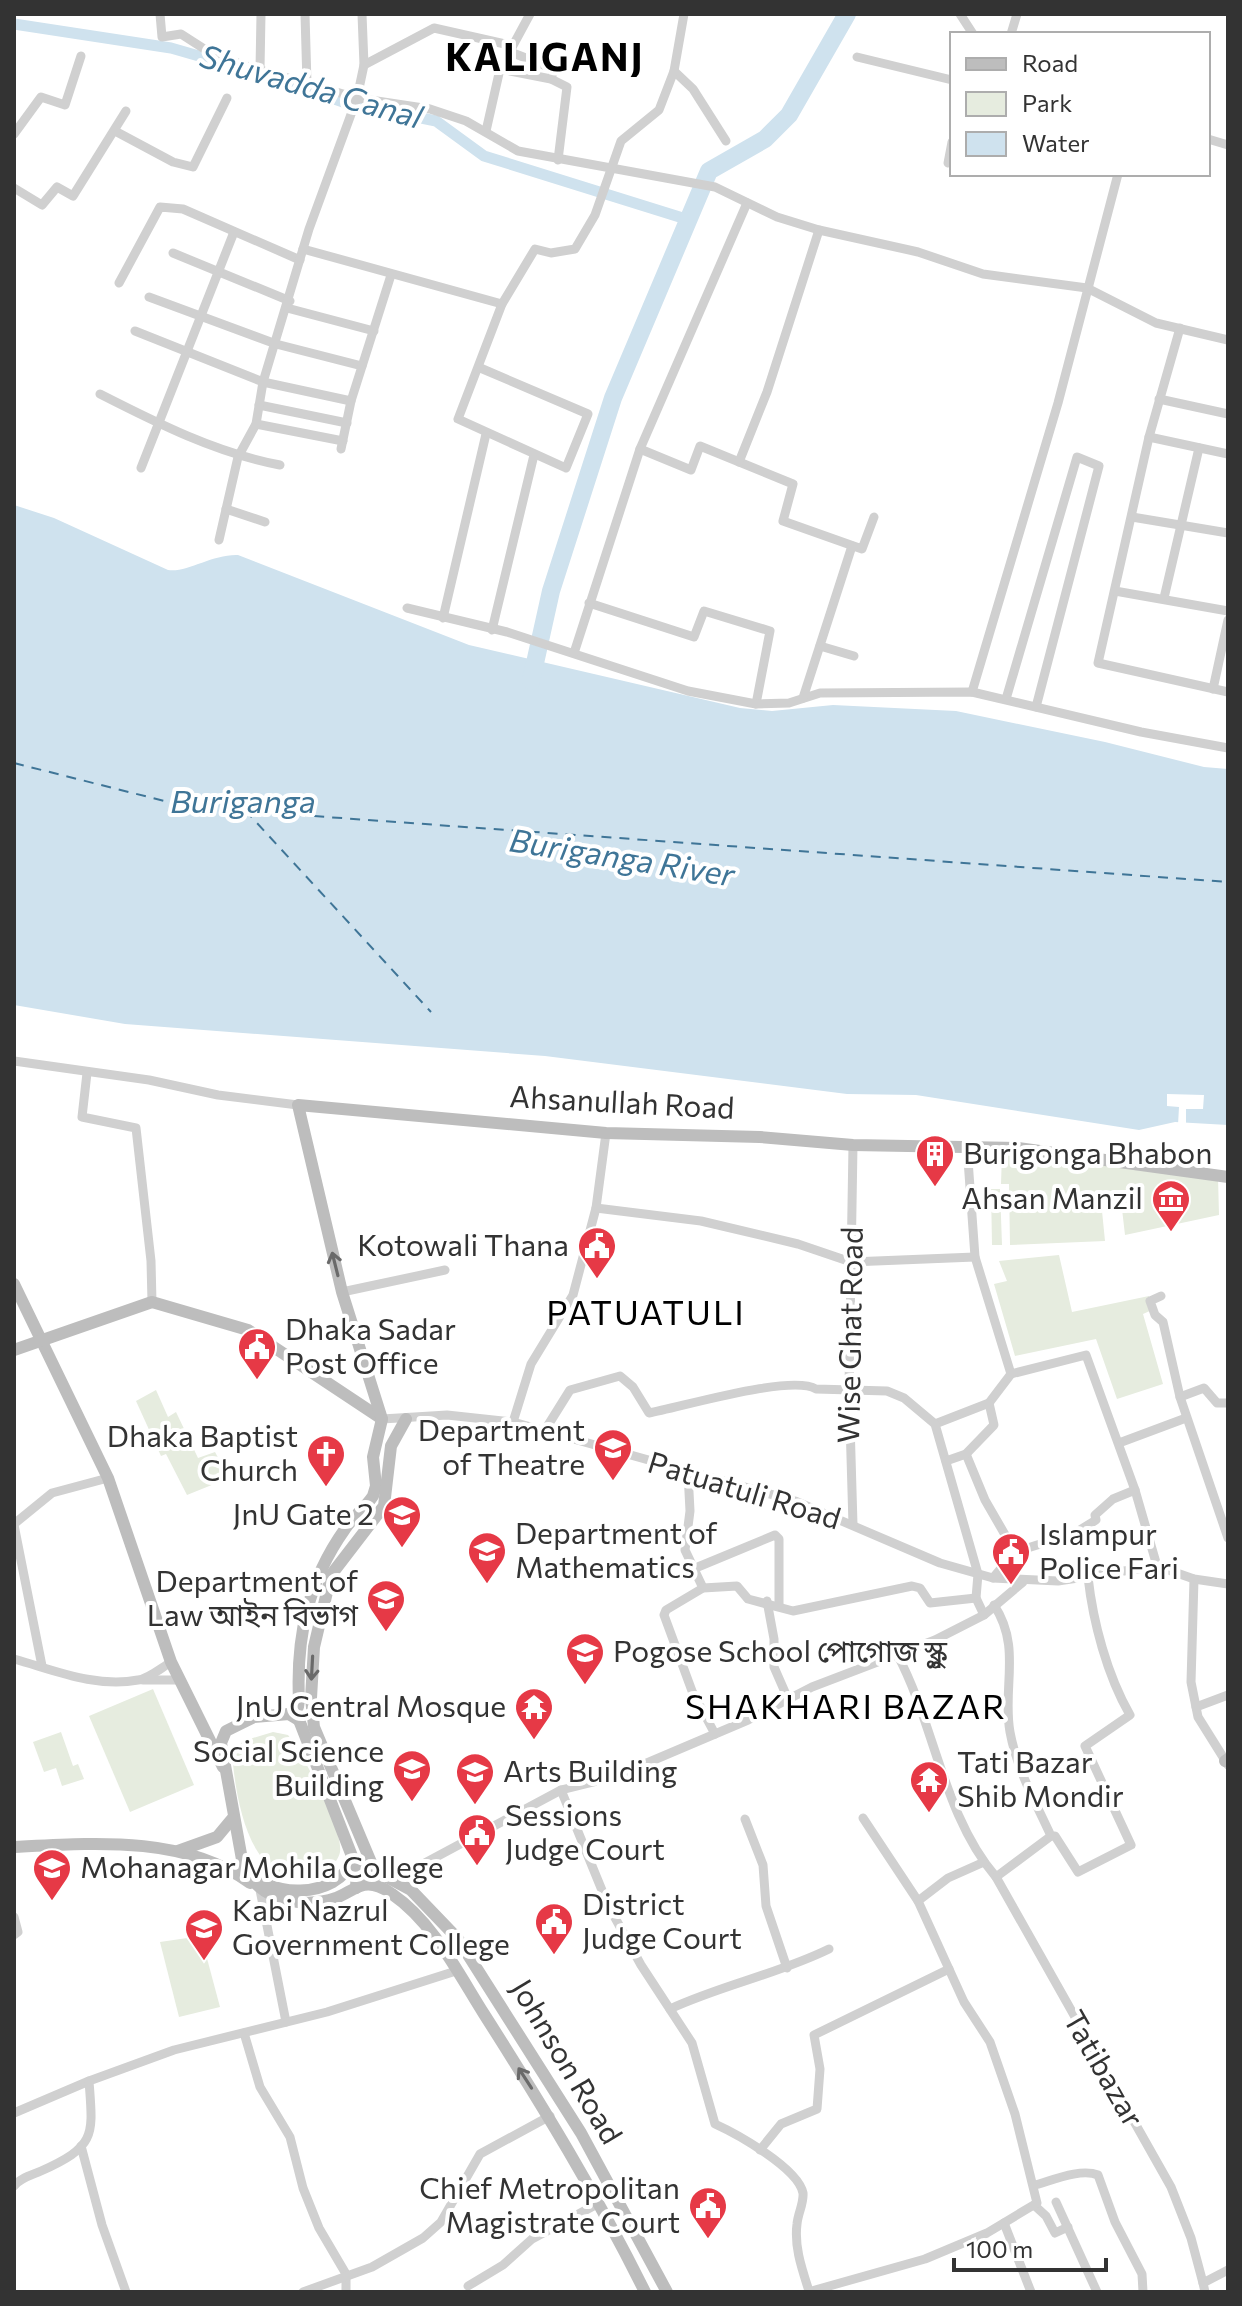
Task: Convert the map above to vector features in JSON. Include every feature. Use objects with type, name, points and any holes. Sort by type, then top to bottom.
[{"type":"main road","name":"Ahsanullah Road","points":[[298,1105],[606,1133],[760,1137],[853,1145],[1018,1148],[1228,1177]]},
{"type":"main road","points":[[298,1105],[342,1292],[382,1419],[373,1457],[376,1486],[373,1496],[326,1558],[310,1595],[300,1637],[299,1700],[294,1717],[353,1859],[358,1875],[356,1888]]},
{"type":"main road","points":[[14,1284],[108,1478],[171,1662],[223,1767]]},
{"type":"main road","points":[[14,1350],[152,1302],[248,1330],[382,1419]]},
{"type":"main road","points":[[373,1867],[322,1752],[312,1717],[314,1647],[328,1583],[344,1553],[384,1506],[391,1446],[406,1419]]},
{"type":"main road","points":[[260,1890],[240,1854],[221,1743],[226,1731],[254,1717],[312,1717]]},
{"type":"main road","points":[[177,1851],[217,1837],[232,1819]]},
{"type":"main road","points":[[14,1847],[84,1843],[177,1851],[221,1863],[260,1890],[285,1898],[326,1901],[356,1888],[373,1885],[383,1888],[395,1879]]},
{"type":"main road","points":[[249,1875],[282,1889],[311,1890],[344,1874],[353,1859]]},
{"type":"main road","name":"Johnson Road","points":[[353,1859],[395,1879],[427,1905],[458,1939],[581,2133],[667,2292]]},
{"type":"main road","name":"Johnson Road","points":[[383,1888],[420,1921],[456,1971],[550,2116],[645,2292]]},
{"type":"main road","points":[[564,2141],[581,2133]]},
{"type":"main road","points":[[626,2254],[643,2245]]},
{"type":"street","points":[[160,14],[162,37],[181,34],[209,52],[357,98],[430,109],[486,131],[518,151],[715,187],[747,203],[819,230],[918,252],[983,274],[1087,288],[1156,323],[1228,340]]},
{"type":"street","points":[[260,69],[261,14]]},
{"type":"street","points":[[305,14],[307,84]]},
{"type":"street","points":[[219,540],[238,457],[256,424],[263,382],[303,249],[342,131],[357,98],[364,65],[362,14]]},
{"type":"street","points":[[510,51],[530,14]]},
{"type":"street","points":[[478,367],[588,414],[566,468],[458,419],[502,304],[535,249],[551,253],[575,249],[595,215],[621,141],[659,110],[674,71],[684,14]]},
{"type":"street","points":[[960,14],[971,32]]},
{"type":"street","points":[[364,65],[434,28],[505,44],[510,51],[554,69],[551,79]]},
{"type":"street","points":[[14,134],[41,97],[65,105],[81,56]]},
{"type":"street","points":[[857,57],[950,80]]},
{"type":"street","points":[[486,131],[500,69],[551,79],[567,87],[558,160]]},
{"type":"street","points":[[674,71],[693,89],[726,141]]},
{"type":"street","points":[[115,131],[173,162],[193,167],[227,98]]},
{"type":"street","points":[[14,188],[42,205],[57,187],[73,196],[126,111]]},
{"type":"street","points":[[948,163],[950,152]]},
{"type":"street","points":[[972,692],[1058,403],[1117,176]]},
{"type":"street","points":[[574,653],[640,449],[747,203]]},
{"type":"street","points":[[119,283],[160,207],[183,209],[300,260]]},
{"type":"street","points":[[739,462],[767,392],[819,230]]},
{"type":"street","points":[[141,468],[234,232]]},
{"type":"street","points":[[303,249],[502,304]]},
{"type":"street","points":[[173,253],[288,304],[374,331]]},
{"type":"street","points":[[256,424],[342,445],[351,401],[391,275]]},
{"type":"street","points":[[149,297],[202,314],[276,344],[362,366]]},
{"type":"street","points":[[1180,328],[1149,437],[1098,663],[1228,692]]},
{"type":"street","points":[[135,331],[263,382],[351,401]]},
{"type":"street","points":[[100,394],[238,457],[280,465]]},
{"type":"street","points":[[1159,399],[1228,414]]},
{"type":"street","points":[[259,405],[347,423]]},
{"type":"street","points":[[443,618],[486,434]]},
{"type":"street","points":[[1149,437],[1228,454]]},
{"type":"street","points":[[640,449],[691,470],[700,446],[793,484],[783,521],[862,549],[874,517]]},
{"type":"street","points":[[1164,598],[1199,448]]},
{"type":"street","points":[[492,630],[534,455]]},
{"type":"street","points":[[1006,699],[1077,457],[1099,466],[1036,707]]},
{"type":"street","points":[[226,509],[265,522]]},
{"type":"street","points":[[1132,517],[1228,533]]},
{"type":"street","points":[[803,698],[852,546]]},
{"type":"street","points":[[1115,591],[1228,611]]},
{"type":"street","points":[[589,603],[694,637],[704,611],[770,631],[756,704]]},
{"type":"street","points":[[407,608],[574,653],[688,691],[756,704],[820,693],[972,692],[1228,748]]},
{"type":"street","points":[[1213,689],[1228,620]]},
{"type":"street","points":[[820,646],[854,656]]},
{"type":"street","name":"Ahsanullah Road","points":[[14,1061],[298,1105]]},
{"type":"street","points":[[87,1073],[82,1117],[136,1128],[151,1261],[152,1302]]},
{"type":"street","points":[[513,1422],[531,1364],[573,1295],[596,1208],[606,1133]]},
{"type":"street","name":"Wise Ghat Road","points":[[853,1145],[849,1388],[849,1496],[853,1525]]},
{"type":"street","points":[[967,1146],[975,1257],[1011,1374]]},
{"type":"street","points":[[596,1208],[730,1227],[798,1244],[851,1262],[975,1257]]},
{"type":"street","points":[[342,1292],[445,1270]]},
{"type":"street","points":[[1161,1296],[1150,1301],[1155,1315],[1162,1320],[1186,1418],[1228,1538]]},
{"type":"street","points":[[935,1424],[989,1403],[1011,1374],[1086,1355],[1135,1490],[1157,1566]]},
{"type":"street","points":[[545,1430],[570,1390],[611,1377],[628,1381],[649,1413],[773,1387],[807,1383],[816,1389],[887,1391],[904,1398],[935,1424],[978,1574],[976,1598],[984,1615]]},
{"type":"street","points":[[1180,1397],[1204,1388],[1217,1403],[1228,1403]]},
{"type":"street","points":[[946,1461],[966,1454],[995,1424],[989,1403]]},
{"type":"street","name":"Patuatuli Road","points":[[382,1419],[447,1415],[513,1422],[545,1430],[795,1501],[940,1563],[993,1578],[1023,1582],[1088,1577],[1157,1566],[1194,1579],[1228,1584]]},
{"type":"street","points":[[1119,1443],[1186,1418]]},
{"type":"street","points":[[966,1454],[985,1500],[1015,1552]]},
{"type":"street","points":[[688,1473],[690,1511],[684,1543],[703,1588]]},
{"type":"street","points":[[42,1666],[14,1524],[52,1493],[108,1478]]},
{"type":"street","points":[[993,1578],[1015,1552],[1075,1533],[1096,1520],[1095,1515],[1113,1499],[1135,1490]]},
{"type":"street","points":[[693,1569],[775,1535],[779,1539],[779,1605]]},
{"type":"street","points":[[994,1605],[1009,1640],[1011,1681],[1005,1706],[1018,1770],[1051,1836],[1055,1836],[1076,1872],[1131,1845],[1085,1746],[1130,1715],[1113,1682],[1091,1603],[1088,1577]]},
{"type":"street","points":[[1194,1579],[1191,1682],[1198,1717],[1227,1762]]},
{"type":"street","points":[[395,1879],[561,1790],[614,1777],[788,1699],[935,1640],[984,1615],[1023,1582]]},
{"type":"street","points":[[715,1734],[692,1691],[664,1615],[666,1610],[703,1588],[737,1586],[748,1599],[767,1601],[793,1611],[912,1586],[920,1588],[930,1603],[976,1598]]},
{"type":"street","points":[[767,1601],[774,1639],[774,1667],[788,1699]]},
{"type":"street","name":"Tatibazar","points":[[897,1654],[934,1740],[950,1795],[984,1862],[996,1877],[1171,2187],[1191,2238],[1204,2290]]},
{"type":"street","points":[[14,1659],[68,1677],[179,1680]]},
{"type":"street","points":[[140,1680],[171,1662]]},
{"type":"street","points":[[1196,1707],[1228,1695]]},
{"type":"street","points":[[561,1790],[605,1900],[692,2043],[707,2106],[715,2124],[760,2150],[788,2171],[801,2186],[804,2197],[797,2222],[797,2242],[809,2292],[925,2259],[1004,2223],[1034,2205]]},
{"type":"street","points":[[863,1818],[918,1901],[949,1969],[990,2042],[1035,2185],[1034,2205]]},
{"type":"street","points":[[745,1819],[763,1865],[766,1906],[787,1968]]},
{"type":"street","points":[[996,1877],[1051,1836]]},
{"type":"street","points":[[918,1901],[948,1878],[984,1862]]},
{"type":"street","points":[[373,1867],[414,1867]]},
{"type":"street","points":[[260,1890],[286,2022]]},
{"type":"street","points":[[264,1914],[285,1898]]},
{"type":"street","points":[[14,1917],[18,1932],[14,1935]]},
{"type":"street","points":[[670,2009],[705,1993],[787,1968],[829,1949]]},
{"type":"street","points":[[760,2150],[781,2124],[817,2109],[820,2069],[814,2035],[949,1969]]},
{"type":"street","points":[[14,2113],[174,2050],[286,2022],[456,1971]]},
{"type":"street","points":[[244,2033],[260,2087],[290,2137],[303,2188],[319,2228],[346,2274],[346,2292]]},
{"type":"street","points":[[14,2186],[81,2146],[89,2136],[94,2120],[89,2081]]},
{"type":"street","points":[[303,2292],[372,2267],[423,2238],[441,2222],[480,2154],[550,2116]]},
{"type":"street","points":[[81,2146],[102,2225],[126,2292]]},
{"type":"street","points":[[1035,2185],[1091,2172],[1098,2175],[1115,2222],[1142,2274],[1143,2292]]},
{"type":"street","points":[[1056,2202],[1097,2292]]},
{"type":"street","points":[[468,2286],[503,2265],[532,2239],[599,2203]]},
{"type":"street","points":[[1034,2205],[1046,2216],[1055,2233],[1068,2227]]},
{"type":"street","points":[[1004,2223],[1031,2292]]},
{"type":"street","points":[[1204,2290],[1228,2270]]},
{"type":"green space","points":[[1002,1153],[1218,1177],[1219,1215],[1125,1235],[1122,1209],[1102,1211],[1105,1241],[1010,1245],[1009,1184],[1001,1184]]},
{"type":"green space","points":[[991,1189],[1000,1189],[1002,1245],[992,1245]]},
{"type":"green space","points":[[1059,1255],[1072,1312],[1149,1296],[1152,1310],[1143,1314],[1163,1384],[1117,1399],[1096,1339],[1015,1356],[994,1284],[1007,1281],[999,1261]]},
{"type":"green space","points":[[156,1390],[168,1417],[176,1412],[198,1458],[215,1452],[229,1478],[187,1495],[166,1454],[161,1456],[136,1401]]},
{"type":"green space","points":[[153,1689],[194,1785],[130,1812],[89,1716]]},
{"type":"green space","points":[[61,1732],[73,1766],[78,1764],[84,1779],[62,1786],[56,1768],[44,1772],[33,1742]]},
{"type":"green space","points":[[273,1732],[288,1735],[295,1745],[321,1792],[335,1826],[339,1856],[323,1873],[315,1876],[293,1877],[275,1870],[261,1857],[243,1817],[232,1754],[243,1741]]},
{"type":"green space","points":[[201,1936],[220,2007],[179,2017],[160,1942]]},
{"type":"water","name":"Buriganga","points":[[14,505],[54,518],[168,570],[238,555],[469,645],[740,708],[772,711],[833,705],[956,711],[1105,742],[1204,767],[1228,769],[1228,1125],[1175,1122],[1139,1130],[916,1095],[847,1094],[545,1056],[125,1024],[14,1005]]},
{"type":"pier","points":[[1167,1094],[1204,1095],[1203,1109],[1186,1109],[1186,1125],[1178,1125],[1179,1107],[1167,1106]]},
{"type":"waterway","points":[[531,681],[551,591],[613,398],[709,171],[765,139],[789,115],[847,14]]},
{"type":"waterway","name":"Shuvadda Canal","points":[[14,24],[171,48],[244,69]]},
{"type":"waterway","name":"Shuvadda Canal","points":[[280,80],[343,102],[436,121],[484,156],[686,219]]},
{"type":"ferry route","points":[[14,763],[188,807],[1228,882]]},
{"type":"ferry route","points":[[245,810],[431,1012]]},
{"type":"place","name":"Burigonga Bhabon","points":[[935,1188]]},
{"type":"place","name":"Ahsan Manzil","points":[[1171,1233]]},
{"type":"place","name":"Kotowali Thana","points":[[597,1280]]},
{"type":"place","name":"Dhaka Sadar Post Office","points":[[257,1381]]},
{"type":"place","name":"Department of Theatre","points":[[613,1482]]},
{"type":"place","name":"Dhaka Baptist Church","points":[[326,1488]]},
{"type":"place","name":"JnU Gate 2","points":[[402,1549]]},
{"type":"place","name":"Department of Mathematics","points":[[487,1585]]},
{"type":"place","name":"Islampur Police Fari","points":[[1011,1586]]},
{"type":"place","name":"Department of Law আইন বিভাগ","points":[[386,1633]]},
{"type":"place","name":"Pogose School পোগোজ স্কুল","points":[[585,1686]]},
{"type":"place","name":"JnU Central Mosque","points":[[534,1741]]},
{"type":"place","name":"Social Science Building","points":[[412,1803]]},
{"type":"place","name":"Arts Building","points":[[475,1806]]},
{"type":"place","name":"Tati Bazar Shib Mondir","points":[[929,1814]]},
{"type":"place","name":"Sessions Judge Court","points":[[477,1867]]},
{"type":"place","name":"Mohanagar Mohila College","points":[[52,1902]]},
{"type":"place","name":"District Judge Court","points":[[554,1956]]},
{"type":"place","name":"Kabi Nazrul Government College","points":[[204,1962]]},
{"type":"place","name":"Chief Metropolitan Magistrate Court","points":[[708,2240]]},
{"type":"district","name":"KALIGANJ","points":[[545,58]]},
{"type":"district","name":"PATUATULI","points":[[646,1313]]},
{"type":"district","name":"SHAKHARI BAZAR","points":[[846,1707]]},
{"type":"water label","name":"Buriganga River","points":[[622,858]]}]
